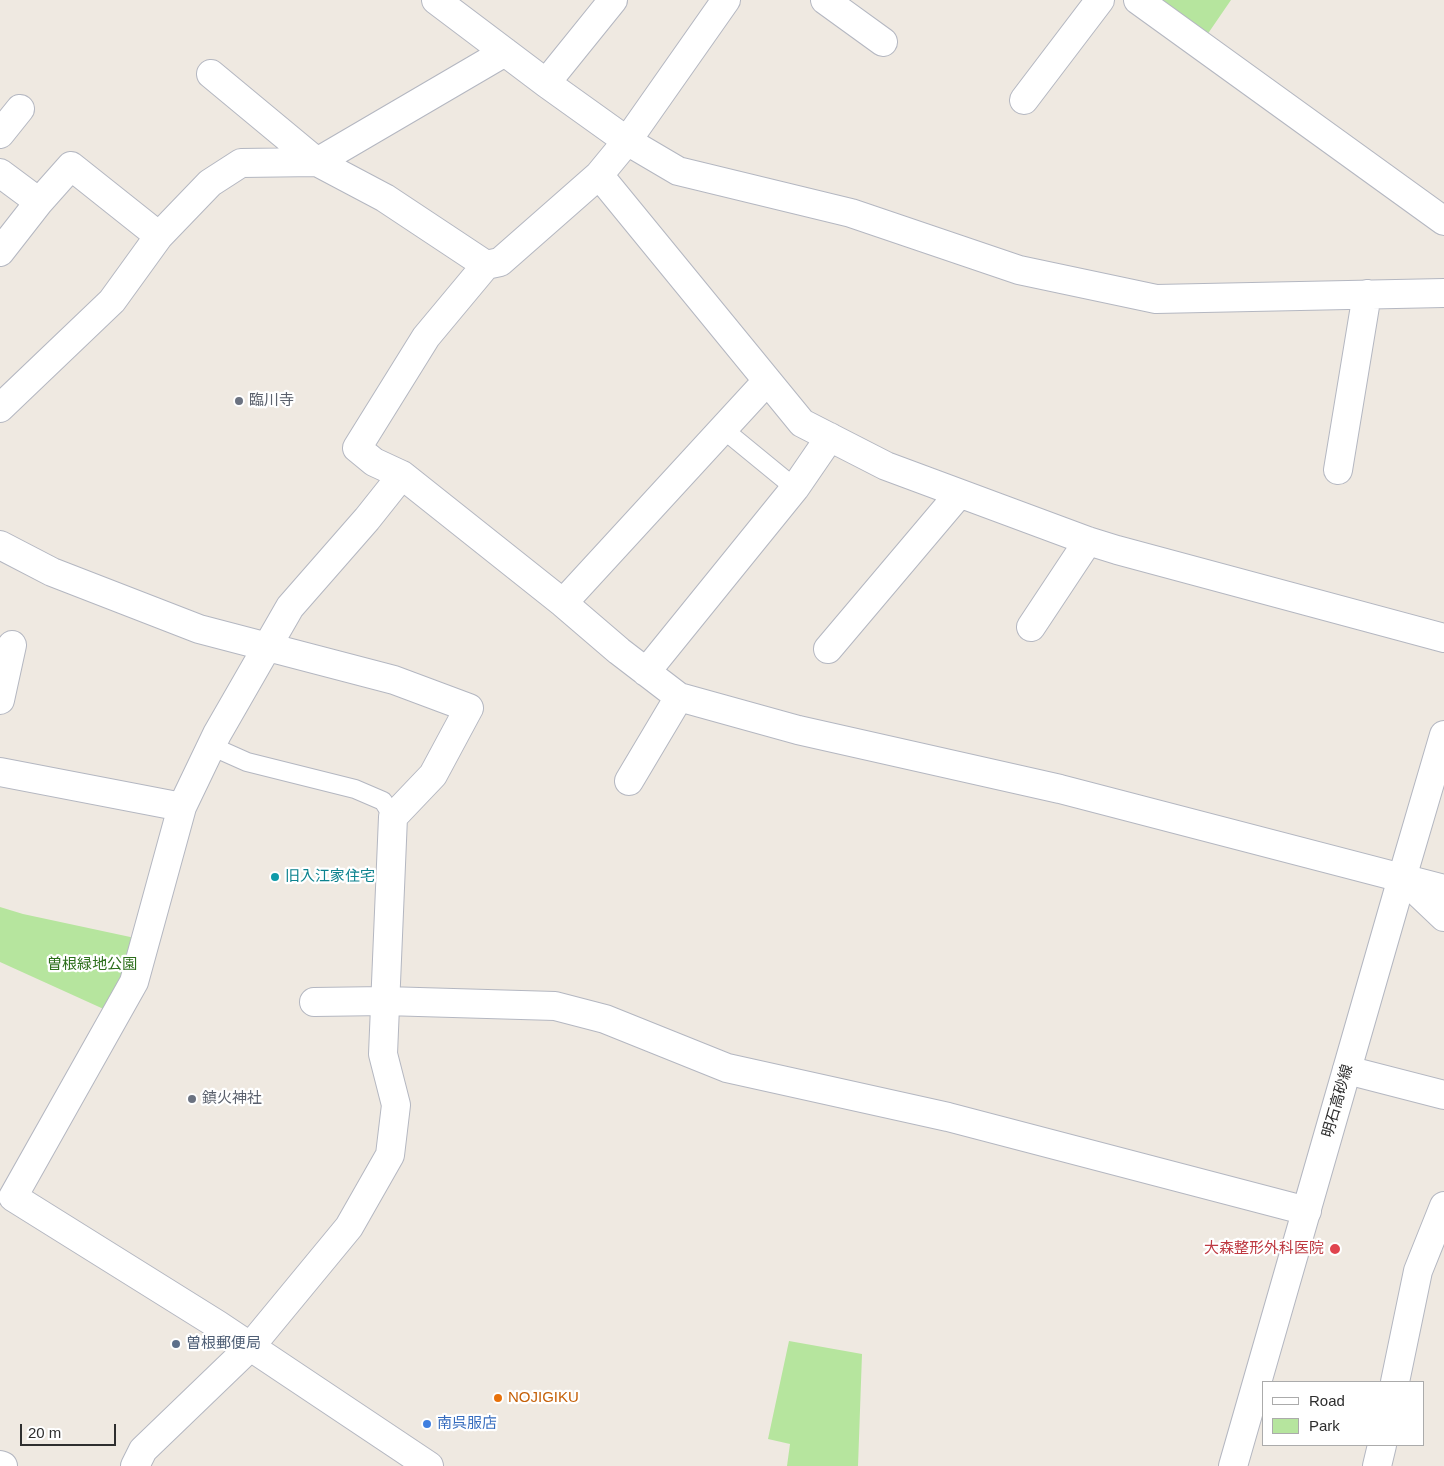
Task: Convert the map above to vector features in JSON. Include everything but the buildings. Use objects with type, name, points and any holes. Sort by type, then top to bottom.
[{"type":"street","points":[[436,0],[627,141],[678,171],[851,213],[1019,270],[1156,299],[1444,293]]},
{"type":"street","points":[[546,83],[613,0]]},
{"type":"street","points":[[726,0],[627,141],[599,175],[500,262],[486,265],[426,337],[358,448],[374,462],[402,475],[563,603],[619,651],[680,697],[798,730],[1060,789],[1444,889]]},
{"type":"street","points":[[825,0],[883,42]]},
{"type":"street","points":[[1024,100],[1100,0]]},
{"type":"street","points":[[1138,0],[1444,221]]},
{"type":"street","points":[[0,408],[112,302],[159,236],[210,183],[241,163],[317,162],[505,52]]},
{"type":"street","points":[[211,74],[317,162],[385,198],[486,265]]},
{"type":"street","points":[[0,134],[20,110]]},
{"type":"street","points":[[0,252],[70,166],[159,236]]},
{"type":"street","points":[[0,173],[39,202]]},
{"type":"street","points":[[599,175],[802,423],[886,466],[1088,541],[1444,638]]},
{"type":"street","points":[[1338,470],[1367,294]]},
{"type":"street","points":[[563,603],[767,381]]},
{"type":"street","points":[[646,672],[795,488],[830,438]]},
{"type":"street","points":[[402,475],[367,519],[290,607],[211,746],[182,807],[134,982],[13,1197],[218,1325],[425,1465]]},
{"type":"street","points":[[828,650],[959,494]]},
{"type":"street","points":[[1031,627],[1088,541]]},
{"type":"street","points":[[0,545],[52,572],[199,629],[394,680],[469,708],[433,776],[393,817],[383,1054],[396,1104],[390,1156],[349,1227],[250,1347],[143,1450],[135,1466]]},
{"type":"street","points":[[0,700],[12,645]]},
{"type":"street","points":[[629,781],[680,697]]},
{"type":"street","name":"明石高砂線","points":[[1233,1466],[1444,736]]},
{"type":"street","points":[[0,772],[182,807]]},
{"type":"street","points":[[1402,878],[1444,916]]},
{"type":"street","points":[[314,1002],[386,1001],[555,1006],[605,1019],[727,1068],[948,1117],[1307,1211]]},
{"type":"street","points":[[1347,1070],[1444,1095]]},
{"type":"street","points":[[1395,1381],[1418,1271],[1444,1206]]},
{"type":"street","points":[[1377,1466],[1382,1446]]},
{"type":"lane","points":[[723,429],[795,488]]},
{"type":"lane","points":[[211,746],[247,762],[355,789],[383,801],[393,817]]},
{"type":"green space","points":[[1158,0],[1231,0],[1207,35]]},
{"type":"green space","name":"曽根緑地公園","points":[[0,907],[23,914],[135,938],[127,980],[108,1011],[0,962]]},
{"type":"green space","points":[[789,1341],[862,1354],[858,1466],[787,1466],[790,1444],[768,1439]]},
{"type":"place","name":"臨川寺","points":[[239,401]]},
{"type":"place","name":"旧入江家住宅","points":[[275,877]]},
{"type":"place","name":"鎮火神社","points":[[192,1099]]},
{"type":"place","name":"大森整形外科医院","points":[[1335,1249]]},
{"type":"place","name":"曽根郵便局","points":[[176,1344]]},
{"type":"place","name":"NOJIGIKU","points":[[498,1398]]},
{"type":"place","name":"南呉服店","points":[[427,1424]]}]
